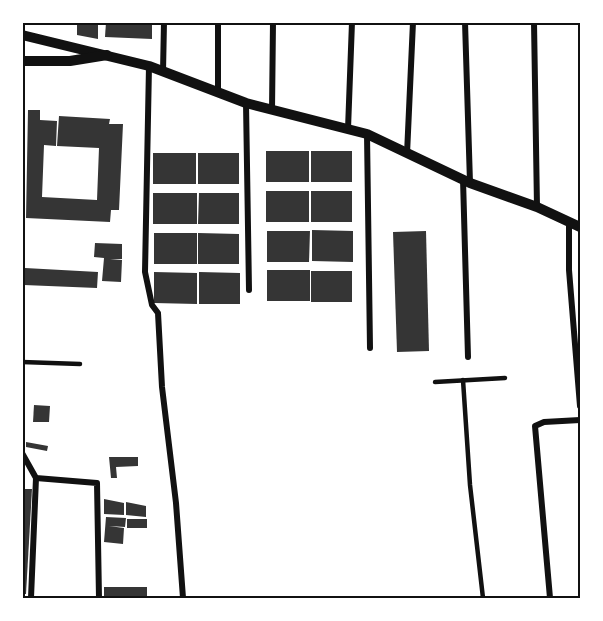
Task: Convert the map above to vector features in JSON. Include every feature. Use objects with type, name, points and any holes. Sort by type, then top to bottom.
[{"type":"street","points":[[163,72],[165,22]]},
{"type":"street","points":[[218,93],[219,22]]},
{"type":"street","points":[[272,110],[273,22]]},
{"type":"street","points":[[348,129],[352,22]]},
{"type":"street","points":[[407,154],[413,22]]},
{"type":"street","points":[[465,22],[468,357]]},
{"type":"street","points":[[534,22],[537,207]]},
{"type":"street","points":[[22,34],[149,66],[246,103],[367,134],[466,181],[537,207],[580,227]]},
{"type":"street","points":[[22,61],[70,61],[108,55]]},
{"type":"street","points":[[149,66],[145,272],[152,305],[158,313],[162,387],[176,503],[183,598]]},
{"type":"street","points":[[246,103],[249,290]]},
{"type":"street","points":[[367,134],[370,348]]},
{"type":"street","points":[[569,223],[569,270],[580,405]]},
{"type":"street","points":[[550,598],[535,426],[544,422],[580,420]]},
{"type":"street","points":[[22,453],[36,478],[31,598]]},
{"type":"street","points":[[36,478],[96,483],[99,598]]},
{"type":"lane","points":[[22,362],[80,364]]},
{"type":"lane","points":[[435,382],[505,378]]},
{"type":"lane","points":[[463,380],[470,485],[483,598]]},
{"type":"building","points":[[77,22],[98,22],[98,39],[77,35]]},
{"type":"building","points":[[106,22],[152,22],[152,39],[105,37]]},
{"type":"building","points":[[28,110],[40,110],[40,120],[57,121],[56,146],[44,145],[42,197],[97,200],[99,148],[57,146],[59,116],[110,119],[109,124],[123,124],[119,210],[111,210],[110,222],[26,218]]},
{"type":"building","points":[[266,151],[309,151],[309,182],[266,182]]},
{"type":"building","points":[[311,151],[352,151],[352,182],[311,182]]},
{"type":"building","points":[[153,153],[196,153],[196,184],[153,184]]},
{"type":"building","points":[[198,153],[239,153],[239,184],[198,184]]},
{"type":"building","points":[[266,191],[309,191],[309,222],[266,222]]},
{"type":"building","points":[[311,191],[352,191],[352,222],[311,222]]},
{"type":"building","points":[[153,193],[197,193],[197,224],[153,224]]},
{"type":"building","points":[[199,193],[239,193],[239,224],[198,224]]},
{"type":"building","points":[[312,230],[353,231],[353,262],[312,261]]},
{"type":"building","points":[[267,231],[310,231],[309,262],[267,262]]},
{"type":"building","points":[[426,231],[429,351],[397,352],[393,232]]},
{"type":"building","points":[[154,233],[197,233],[197,264],[154,264]]},
{"type":"building","points":[[198,233],[239,234],[239,264],[198,264]]},
{"type":"building","points":[[95,243],[122,244],[122,259],[110,259],[122,260],[121,282],[102,281],[104,258],[94,257]]},
{"type":"building","points":[[25,268],[98,272],[97,288],[24,285]]},
{"type":"building","points":[[267,270],[310,270],[310,301],[267,301]]},
{"type":"building","points":[[311,271],[352,271],[352,302],[311,302]]},
{"type":"building","points":[[154,272],[197,273],[197,304],[154,303]]},
{"type":"building","points":[[199,272],[240,273],[240,304],[199,304]]},
{"type":"building","points":[[34,405],[50,406],[49,422],[33,422]]},
{"type":"building","points":[[26,442],[48,446],[47,451],[26,447]]},
{"type":"building","points":[[109,457],[138,457],[138,466],[116,467],[117,478],[111,478]]},
{"type":"building","points":[[22,489],[32,489],[26,594],[22,594]]},
{"type":"building","points":[[104,499],[124,503],[124,515],[104,514]]},
{"type":"building","points":[[126,502],[146,506],[146,517],[126,515]]},
{"type":"building","points":[[106,517],[126,518],[125,527],[109,526],[124,528],[123,544],[104,542]]},
{"type":"building","points":[[127,519],[147,519],[147,528],[127,528]]},
{"type":"building","points":[[104,587],[147,587],[147,598],[104,598]]}]
